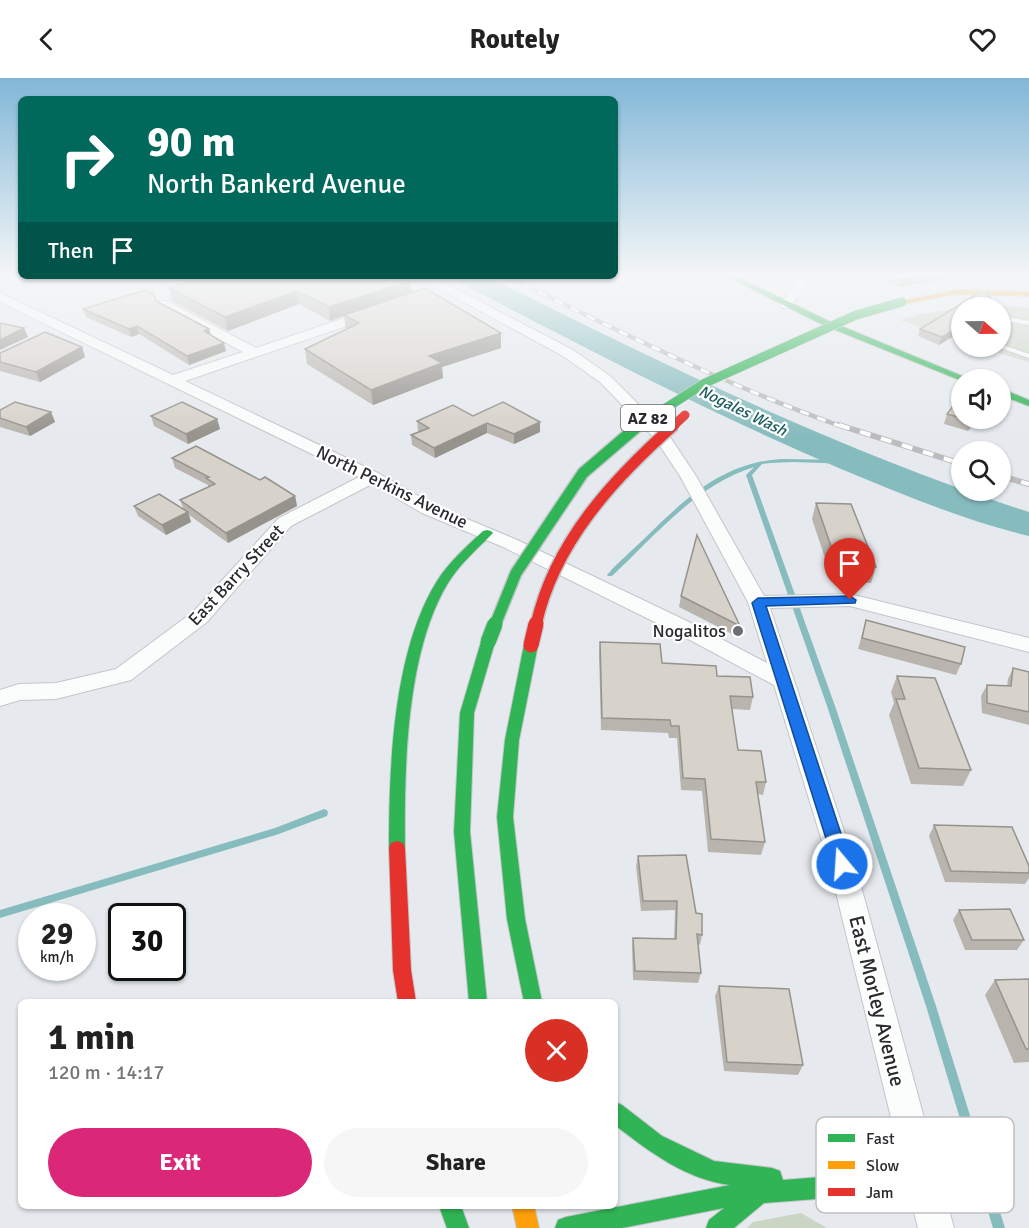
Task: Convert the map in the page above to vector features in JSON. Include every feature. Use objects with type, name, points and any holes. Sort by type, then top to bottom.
[{"type":"main road","name":"AZ 82","points":[[478,999],[462,831],[467,713],[488,642],[516,573],[583,473],[631,430],[705,383],[826,329]]},
{"type":"main road","points":[[840,329],[951,373]]},
{"type":"main road","name":"AZ 82","points":[[738,384],[788,358],[859,329]]},
{"type":"main road","points":[[1011,396],[1029,403]]},
{"type":"main road","name":"AZ 82","points":[[532,999],[516,920],[505,817],[512,740],[531,645],[546,588],[574,533],[601,496],[644,450],[699,406]]},
{"type":"main road","points":[[407,999],[402,970],[396,810],[404,714],[420,632],[439,587],[459,561],[487,533]]},
{"type":"main road","points":[[528,982],[539,999]]},
{"type":"main road","points":[[618,1114],[655,1143],[712,1172],[816,1184]]},
{"type":"main road","points":[[566,1228],[691,1202],[816,1186]]},
{"type":"main road","points":[[717,1228],[759,1193]]},
{"type":"main road","points":[[451,1209],[458,1228]]},
{"type":"main road","points":[[524,1209],[528,1228]]},
{"type":"street","points":[[42,337],[59,329]]},
{"type":"street","name":"North Perkins Avenue","points":[[69,329],[372,477],[428,508],[487,533],[682,627],[784,681]]},
{"type":"street","points":[[210,329],[254,352]]},
{"type":"street","points":[[173,380],[326,329]]},
{"type":"street","name":"East Morley Avenue","points":[[521,329],[568,353],[605,379],[662,437],[707,509],[758,603],[842,864],[906,1117]]},
{"type":"street","name":"East Barry Street","points":[[0,698],[19,692],[56,691],[123,675],[200,617],[285,522],[372,477]]},
{"type":"street","points":[[758,603],[850,600],[1029,645]]},
{"type":"street","name":"East Morley Avenue","points":[[932,1213],[936,1228]]},
{"type":"lane","points":[[1011,350],[1029,356]]},
{"type":"green space","points":[[925,329],[951,329],[951,338]]},
{"type":"green space","points":[[1011,329],[1029,329],[1029,362],[1011,357]]},
{"type":"green space","points":[[801,1213],[827,1228],[747,1228],[753,1222]]},
{"type":"building","points":[[0,329],[23,329],[0,340]]},
{"type":"building","points":[[141,329],[208,329],[204,331],[224,343],[187,356]]},
{"type":"building","points":[[347,329],[494,329],[501,333],[429,356],[442,363],[371,390],[305,349]]},
{"type":"building","points":[[920,329],[951,329],[951,332],[942,337]]},
{"type":"building","points":[[45,332],[82,347],[36,372],[0,362],[0,353]]},
{"type":"building","points":[[15,402],[51,412],[26,427],[0,418],[0,410]]},
{"type":"building","points":[[182,402],[217,419],[186,434],[151,416]]},
{"type":"building","points":[[503,402],[540,422],[514,434],[487,423],[434,448],[411,435],[429,428],[417,421],[453,405],[473,416]]},
{"type":"building","points":[[196,446],[260,480],[265,477],[295,496],[226,533],[180,500],[215,484],[206,478],[209,477],[172,458]]},
{"type":"building","points":[[159,494],[188,512],[162,525],[134,506]]},
{"type":"building","points":[[816,503],[851,504],[876,567],[838,566]]},
{"type":"building","points":[[697,535],[740,626],[681,596]]},
{"type":"building","points":[[866,620],[965,647],[961,664],[862,638]]},
{"type":"building","points":[[600,642],[660,644],[662,663],[716,666],[717,676],[750,677],[753,697],[730,696],[738,750],[761,751],[766,782],[756,782],[765,842],[711,839],[705,779],[683,778],[679,726],[671,726],[670,720],[602,718]]},
{"type":"building","points":[[1013,668],[1029,672],[1029,712],[987,703],[987,685],[1011,686]]},
{"type":"building","points":[[897,676],[935,678],[971,770],[919,768],[896,699],[905,699]]},
{"type":"building","points":[[934,825],[1012,827],[1029,866],[1029,873],[951,871]]},
{"type":"building","points":[[686,855],[696,913],[702,914],[702,935],[697,934],[701,973],[635,971],[633,938],[676,939],[677,901],[643,901],[638,856]]},
{"type":"building","points":[[1010,909],[1024,940],[972,940],[959,910]]},
{"type":"building","points":[[1029,979],[1029,1049],[1026,1049],[995,980]]},
{"type":"building","points":[[719,986],[789,989],[803,1065],[727,1062]]},
{"type":"waterway","name":"Nogales Wash","points":[[569,329],[742,413],[813,444],[884,474],[1029,525]]},
{"type":"waterway","points":[[760,463],[852,462]]},
{"type":"waterway","points":[[610,575],[699,493],[739,469],[760,463]]},
{"type":"waterway","points":[[760,463],[749,475],[831,706],[931,1006],[965,1117]]},
{"type":"waterway","points":[[0,914],[276,831],[324,813]]},
{"type":"waterway","points":[[994,1213],[999,1228]]},
{"type":"railway","points":[[614,329],[757,394],[843,427]]},
{"type":"railway","points":[[839,425],[951,461]]},
{"type":"railway","points":[[1011,479],[1029,484]]},
{"type":"traffic: fast","points":[[488,642],[516,573],[583,473],[631,430],[705,383],[826,329]]},
{"type":"traffic: fast","points":[[840,329],[951,373]]},
{"type":"traffic: fast","points":[[1011,396],[1029,403]]},
{"type":"traffic: fast","points":[[397,848],[400,751],[409,680],[417,646],[439,588],[461,559],[487,533]]},
{"type":"traffic: fast","points":[[478,999],[462,832],[467,713],[488,642]]},
{"type":"traffic: fast","points":[[531,645],[512,740],[505,817],[516,919],[532,999]]},
{"type":"traffic: fast","points":[[618,1114],[655,1143],[712,1172],[772,1179]]},
{"type":"traffic: fast","points":[[566,1228],[720,1197],[816,1187]]},
{"type":"traffic: fast","points":[[717,1228],[759,1193]]},
{"type":"traffic: fast","points":[[451,1209],[458,1228]]},
{"type":"traffic: slow","points":[[524,1209],[528,1228]]},
{"type":"traffic: jam","points":[[531,645],[544,594],[573,537],[624,472],[685,415]]},
{"type":"traffic: jam","points":[[397,848],[402,970],[407,999]]},
{"type":"place","name":"Nogalitos","points":[[738,631]]},
{"type":"route","points":[[842,864],[758,603],[850,600]]}]
